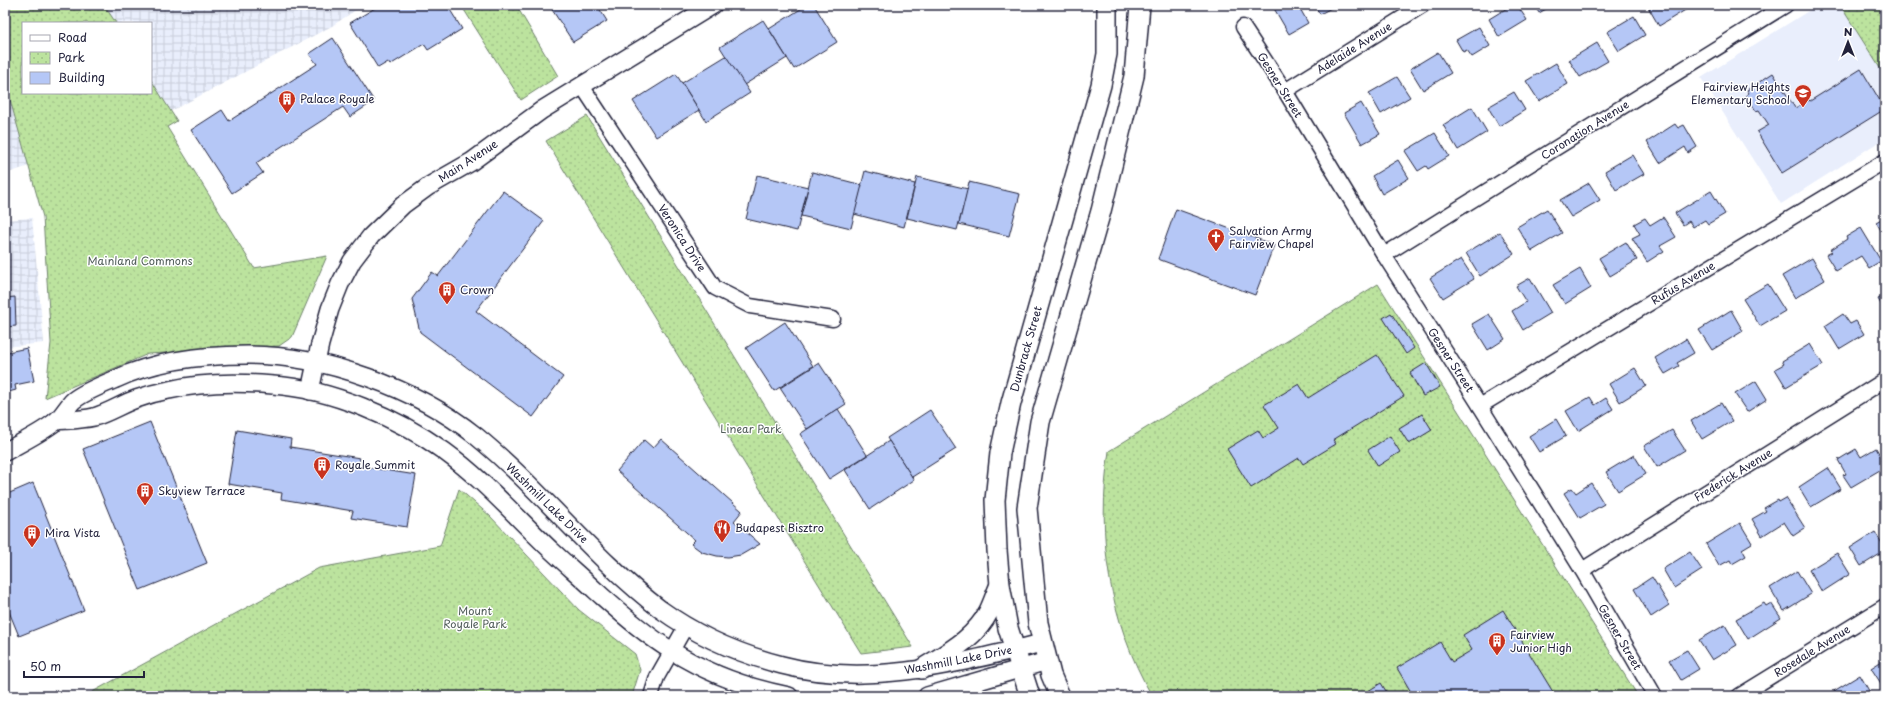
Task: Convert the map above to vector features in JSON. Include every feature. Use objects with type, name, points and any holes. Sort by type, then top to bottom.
[{"type":"main road","name":"Dunbrack Street","points":[[1030,696],[1014,650],[1000,585],[995,500],[1000,453],[1010,403],[1101,85],[1107,54],[1108,5]]},
{"type":"main road","points":[[1060,696],[1042,643],[1033,579],[1027,508],[1038,430],[1101,211],[1134,76],[1140,5]]},
{"type":"main road","points":[[922,669],[964,643],[978,628],[989,612],[1000,585]]},
{"type":"street","name":"Main Avenue","points":[[310,391],[316,361],[330,309],[340,284],[352,261],[371,236],[403,205],[424,190],[471,162],[542,110],[713,5]]},
{"type":"street","name":"Adelaide Avenue","points":[[1284,91],[1423,5]]},
{"type":"street","name":"Coronation Avenue","points":[[1384,255],[1786,5]]},
{"type":"street","name":"Gesner Street","points":[[1243,27],[1582,570],[1655,696]]},
{"type":"street","name":"Veronica Drive","points":[[582,86],[715,288],[750,306],[833,319]]},
{"type":"street","name":"Rufus Avenue","points":[[1480,406],[1885,161]]},
{"type":"street","name":"Washmill Lake Drive","points":[[5,452],[56,421],[75,399],[119,377],[154,366],[188,359],[224,355],[263,355],[316,361],[365,376],[400,391],[452,419],[475,436],[524,479],[635,589],[686,626],[714,641],[744,653],[784,666],[849,674],[880,673],[922,669],[1042,643]]},
{"type":"street","name":"Frederick Avenue","points":[[1582,570],[1885,380]]},
{"type":"street","name":"Washmill Lake Drive","points":[[56,421],[95,417],[136,399],[170,390],[203,385],[238,383],[275,385],[310,391],[350,403],[380,415],[424,438],[470,472],[517,515],[552,550],[615,607],[671,651],[698,666],[727,678],[768,692],[789,696]]},
{"type":"street","name":"Rosedale Avenue","points":[[1739,696],[1885,606]]},
{"type":"street","points":[[651,696],[657,677],[686,626]]},
{"type":"street","name":"Washmill Lake Drive","points":[[927,696],[1047,661]]},
{"type":"shaded area","points":[[104,5],[363,5],[332,26],[171,111],[152,82],[152,22],[115,22]]},
{"type":"shaded area","name":"Fairview Heights Elementary School","points":[[1818,5],[1885,5],[1885,138],[1781,204],[1701,78]]},
{"type":"shaded area","points":[[5,82],[29,166],[5,174]]},
{"type":"shaded area","points":[[32,218],[44,343],[5,347],[5,220]]},
{"type":"green space","name":"Mainland Commons","points":[[5,5],[104,5],[115,22],[22,22],[22,94],[152,94],[152,82],[177,121],[167,127],[254,268],[327,256],[292,337],[279,346],[148,354],[45,398],[51,343],[43,217],[5,82]]},
{"type":"green space","points":[[461,5],[516,5],[558,76],[521,100]]},
{"type":"green space","points":[[1840,5],[1885,5],[1885,76]]},
{"type":"green space","name":"Linear Park","points":[[587,116],[913,647],[861,653],[546,141]]},
{"type":"green space","points":[[1378,284],[1638,696],[1152,696],[1137,667],[1125,638],[1116,608],[1110,577],[1104,515],[1105,483],[1109,451]]},
{"type":"green space","name":"Mount Royale Park","points":[[459,489],[490,516],[579,610],[635,654],[640,670],[632,696],[85,696],[319,568],[440,546]]},
{"type":"building","points":[[380,5],[447,5],[462,29],[428,50],[424,44],[390,65],[388,62],[378,68],[350,23]]},
{"type":"building","points":[[549,5],[597,5],[607,21],[573,42]]},
{"type":"building","points":[[807,5],[814,5],[837,42],[794,69],[769,29]]},
{"type":"building","points":[[1272,5],[1298,5],[1308,23],[1289,34]]},
{"type":"building","points":[[1314,5],[1334,5],[1335,6],[1320,14]]},
{"type":"building","points":[[1512,5],[1517,5],[1527,20],[1499,37],[1489,19]]},
{"type":"building","points":[[1534,5],[1553,5],[1539,13]]},
{"type":"building","points":[[1651,5],[1685,5],[1687,9],[1659,26],[1648,7]]},
{"type":"building","points":[[1634,16],[1645,35],[1619,51],[1607,32]]},
{"type":"building","points":[[763,20],[787,58],[744,85],[720,47]]},
{"type":"building","points":[[1479,27],[1490,46],[1472,57],[1467,50],[1463,52],[1456,40]]},
{"type":"building","name":"Palace Royale","points":[[333,38],[374,101],[350,117],[343,107],[256,163],[263,173],[232,193],[191,130],[222,110],[229,121],[317,64],[309,54]]},
{"type":"building","points":[[1597,43],[1608,61],[1580,77],[1569,60]]},
{"type":"building","points":[[1438,52],[1451,73],[1423,90],[1410,69]]},
{"type":"building","points":[[726,56],[750,93],[706,121],[682,83]]},
{"type":"building","points":[[1556,63],[1568,84],[1539,101],[1526,81]]},
{"type":"building","points":[[1861,69],[1885,109],[1782,173],[1757,132],[1769,125],[1759,110],[1756,111],[1746,95],[1749,93],[1747,90],[1773,73],[1795,108],[1809,100],[1810,101]]},
{"type":"building","points":[[676,74],[699,110],[656,137],[633,101]]},
{"type":"building","points":[[1397,77],[1410,97],[1381,114],[1369,93]]},
{"type":"building","points":[[1514,92],[1525,110],[1499,126],[1488,107]]},
{"type":"building","points":[[1361,103],[1380,134],[1362,144],[1344,113]]},
{"type":"building","points":[[1472,107],[1487,132],[1458,150],[1443,125]]},
{"type":"building","points":[[1675,124],[1678,128],[1684,125],[1697,147],[1688,153],[1685,147],[1660,163],[1647,142]]},
{"type":"building","points":[[1435,133],[1449,156],[1428,169],[1426,166],[1418,171],[1405,151]]},
{"type":"building","points":[[1632,155],[1644,174],[1616,190],[1605,171]]},
{"type":"building","points":[[1398,160],[1409,178],[1382,194],[1372,176]]},
{"type":"building","points":[[865,171],[915,184],[904,227],[854,214]]},
{"type":"building","points":[[812,172],[862,185],[851,228],[801,216]]},
{"type":"building","points":[[757,175],[808,187],[797,231],[746,219]]},
{"type":"building","points":[[917,177],[968,189],[957,230],[907,218]]},
{"type":"building","points":[[969,182],[1020,194],[1009,236],[959,224]]},
{"type":"building","points":[[1589,183],[1600,200],[1571,217],[1560,200]]},
{"type":"building","name":"Crown","points":[[503,191],[544,221],[476,311],[563,377],[533,417],[420,332],[412,299],[432,272],[438,276]]},
{"type":"building","points":[[1711,191],[1725,214],[1708,224],[1705,220],[1693,227],[1689,221],[1683,225],[1675,213]]},
{"type":"building","name":"Salvation Army Fairview Chapel","points":[[1176,209],[1274,245],[1255,295],[1158,259]]},
{"type":"building","points":[[1547,209],[1562,233],[1532,251],[1517,227]]},
{"type":"building","points":[[1663,217],[1676,237],[1660,246],[1664,251],[1647,262],[1632,238],[1640,234],[1634,224],[1645,218],[1650,225]]},
{"type":"building","points":[[1885,217],[1885,237],[1876,222]]},
{"type":"building","points":[[1861,228],[1881,261],[1869,268],[1861,256],[1836,271],[1826,255],[1832,252],[1830,250],[1847,239],[1846,237]]},
{"type":"building","points":[[1500,232],[1514,254],[1480,276],[1466,253]]},
{"type":"building","points":[[1626,242],[1637,260],[1610,276],[1599,258]]},
{"type":"building","points":[[1812,258],[1825,280],[1795,298],[1782,276]]},
{"type":"building","points":[[1461,259],[1474,279],[1443,298],[1430,278]]},
{"type":"building","points":[[1580,269],[1591,288],[1565,304],[1553,285]]},
{"type":"building","points":[[1530,278],[1551,313],[1523,330],[1512,311],[1526,302],[1516,286]]},
{"type":"building","points":[[1768,284],[1785,311],[1760,326],[1743,299]]},
{"type":"building","points":[[1885,295],[1885,311],[1878,299]]},
{"type":"building","points":[[15,297],[16,326],[5,327],[5,298]]},
{"type":"building","points":[[1731,310],[1743,331],[1712,350],[1699,330]]},
{"type":"building","points":[[1391,313],[1414,348],[1406,354],[1383,318]]},
{"type":"building","points":[[1489,314],[1505,339],[1488,350],[1472,324]]},
{"type":"building","points":[[1843,314],[1850,324],[1856,321],[1864,334],[1839,349],[1825,326]]},
{"type":"building","points":[[785,322],[813,366],[774,391],[746,348]]},
{"type":"building","points":[[1686,339],[1694,353],[1677,363],[1679,366],[1665,374],[1655,358]]},
{"type":"building","points":[[1810,344],[1823,365],[1786,387],[1775,369],[1784,364],[1782,361]]},
{"type":"building","points":[[5,347],[8,352],[27,348],[34,381],[15,385],[16,390],[5,393]]},
{"type":"building","points":[[1377,355],[1404,396],[1333,440],[1336,444],[1303,464],[1299,458],[1251,488],[1227,449],[1258,430],[1263,438],[1279,428],[1264,405],[1299,384],[1308,398]]},
{"type":"building","points":[[819,363],[846,404],[807,429],[780,388]]},
{"type":"building","points":[[1426,363],[1440,387],[1423,396],[1410,373]]},
{"type":"building","points":[[1635,368],[1646,386],[1620,402],[1609,384]]},
{"type":"building","points":[[1756,381],[1767,399],[1747,412],[1735,394]]},
{"type":"building","points":[[1590,397],[1595,405],[1606,398],[1613,409],[1578,431],[1566,411]]},
{"type":"building","points":[[1721,403],[1732,421],[1702,439],[1691,421]]},
{"type":"building","points":[[838,409],[867,455],[829,479],[800,434]]},
{"type":"building","points":[[930,410],[956,449],[912,477],[887,438]]},
{"type":"building","points":[[1422,414],[1432,430],[1409,444],[1399,428]]},
{"type":"building","points":[[1556,419],[1566,436],[1539,452],[1529,436]]},
{"type":"building","name":"Skyview Terrace","points":[[150,422],[207,563],[140,590],[83,449]]},
{"type":"building","name":"Royale Summit","points":[[237,430],[291,439],[290,447],[360,458],[359,466],[416,475],[407,527],[351,518],[353,511],[281,499],[282,493],[228,484]]},
{"type":"building","points":[[1672,430],[1685,450],[1657,467],[1644,446]]},
{"type":"building","points":[[1390,436],[1400,452],[1378,466],[1368,450]]},
{"type":"building","points":[[661,439],[742,511],[734,521],[760,544],[741,555],[728,557],[702,552],[691,544],[695,540],[617,471],[644,440],[653,448]]},
{"type":"building","points":[[889,441],[914,480],[870,509],[845,470]]},
{"type":"building","points":[[1876,448],[1885,464],[1885,467],[1851,487],[1843,475],[1846,474],[1838,460],[1856,449],[1861,457]]},
{"type":"building","points":[[1634,455],[1646,474],[1618,491],[1606,472]]},
{"type":"building","points":[[1828,468],[1841,489],[1811,507],[1799,487]]},
{"type":"building","name":"Mira Vista","points":[[33,483],[84,610],[19,636],[5,602],[5,495]]},
{"type":"building","points":[[1591,483],[1604,504],[1580,518],[1564,493],[1572,488],[1576,493]]},
{"type":"building","points":[[1786,498],[1805,528],[1793,536],[1784,522],[1762,536],[1752,519],[1766,511],[1764,508],[1778,500],[1779,502]]},
{"type":"building","points":[[1740,523],[1752,543],[1742,549],[1746,556],[1732,564],[1730,560],[1719,566],[1706,544]]},
{"type":"building","points":[[1875,532],[1885,548],[1885,551],[1861,566],[1850,548]]},
{"type":"building","points":[[1690,552],[1702,570],[1674,588],[1663,569]]},
{"type":"building","points":[[1837,553],[1850,574],[1822,592],[1809,570]]},
{"type":"building","points":[[1797,571],[1811,594],[1784,611],[1770,588]]},
{"type":"building","points":[[1652,577],[1669,605],[1651,617],[1634,589]]},
{"type":"building","points":[[1764,603],[1766,606],[1771,603],[1781,618],[1748,639],[1736,619]]},
{"type":"building","name":"Fairview Junior High","points":[[1503,610],[1553,692],[1547,696],[1404,696],[1411,692],[1397,668],[1440,642],[1452,662],[1472,650],[1463,635]]},
{"type":"building","points":[[1725,625],[1737,645],[1712,660],[1699,640]]},
{"type":"building","points":[[1687,650],[1699,669],[1681,680],[1669,660]]},
{"type":"building","points":[[1885,659],[1885,683],[1882,685],[1871,668]]},
{"type":"building","points":[[1860,675],[1872,696],[1836,696],[1834,691]]},
{"type":"building","points":[[1381,683],[1389,696],[1360,696]]},
{"type":"place","name":"Fairview Heights Elementary School","points":[[1803,108]]},
{"type":"place","name":"Palace Royale","points":[[287,114]]},
{"type":"place","name":"Salvation Army Fairview Chapel","points":[[1216,252]]},
{"type":"place","name":"Crown","points":[[447,305]]},
{"type":"place","name":"Royale Summit","points":[[322,480]]},
{"type":"place","name":"Skyview Terrace","points":[[145,506]]},
{"type":"place","name":"Budapest Bisztro","points":[[722,543]]},
{"type":"place","name":"Mira Vista","points":[[32,548]]},
{"type":"place","name":"Fairview Junior High","points":[[1497,656]]}]
